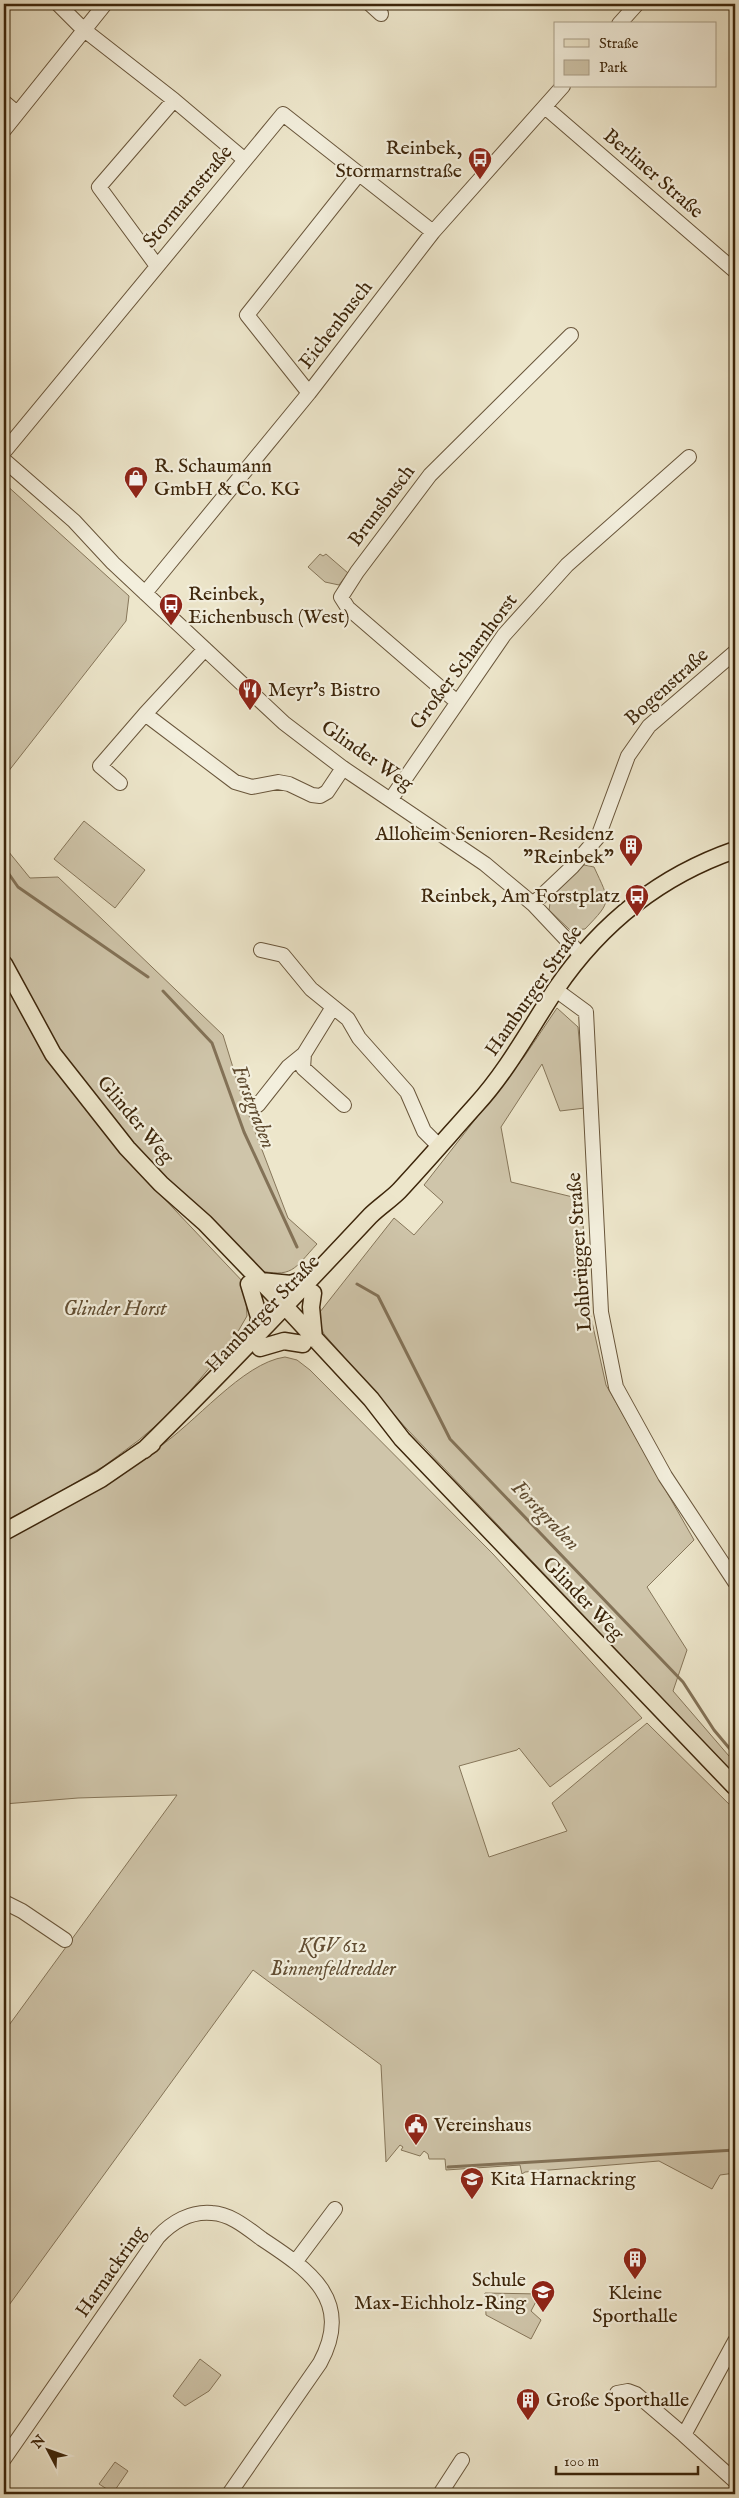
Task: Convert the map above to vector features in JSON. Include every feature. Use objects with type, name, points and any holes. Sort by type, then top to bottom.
[{"type":"main road","name":"Hamburger Straße","points":[[4,1532],[56,1505],[144,1450],[197,1411],[285,1315],[319,1272],[372,1214],[397,1193],[497,1080],[580,955],[602,932],[635,904],[689,870],[735,850]]},
{"type":"main road","name":"Glinder Weg","points":[[4,964],[52,1054],[127,1148],[161,1184],[199,1230],[255,1282],[309,1341],[364,1407],[402,1439],[735,1787]]},
{"type":"main road","name":"Hamburger Straße","points":[[285,1315],[314,1293],[380,1219],[397,1193]]},
{"type":"main road","points":[[314,1293],[311,1307],[309,1341],[259,1342],[259,1316],[255,1282],[291,1284],[319,1272]]},
{"type":"street","points":[[58,4],[83,29],[174,100],[245,160]]},
{"type":"street","points":[[4,130],[83,29],[105,4]]},
{"type":"street","points":[[370,4],[381,14]]},
{"type":"street","points":[[621,22],[637,4]]},
{"type":"street","name":"Eichenbusch","points":[[145,593],[309,393],[433,232],[561,88]]},
{"type":"street","points":[[157,266],[99,187],[174,100]]},
{"type":"street","points":[[4,102],[17,113]]},
{"type":"street","name":"Berliner Straße","points":[[545,107],[735,272]]},
{"type":"street","name":"Stormarnstraße","points":[[4,452],[283,114],[358,175],[433,232]]},
{"type":"street","points":[[309,393],[247,315],[358,175]]},
{"type":"street","name":"Brunsbusch","points":[[457,702],[348,608],[341,597],[357,572],[430,475],[571,334]]},
{"type":"street","name":"Großer Scharnhorst","points":[[391,799],[504,634],[567,565],[689,457]]},
{"type":"street","name":"Glinder Weg","points":[[4,460],[74,521],[145,593],[284,723],[343,768],[485,864],[533,904],[580,955]]},
{"type":"street","points":[[120,783],[100,766],[205,649]]},
{"type":"street","name":"Bogenstraße","points":[[533,904],[593,845],[610,810],[628,756],[648,726],[735,652]]},
{"type":"street","points":[[145,714],[213,767],[243,786],[252,787],[278,782],[320,796],[328,792],[343,768]]},
{"type":"street","points":[[261,950],[283,955],[311,989],[348,1019],[359,1038],[408,1092],[424,1132],[439,1146]]},
{"type":"street","name":"Lohbrügger Straße","points":[[556,990],[586,1012],[601,1312],[616,1387],[665,1476],[735,1582]]},
{"type":"street","points":[[258,1104],[288,1067],[304,1054],[333,1007]]},
{"type":"street","points":[[304,1054],[303,1068],[344,1105]]},
{"type":"street","points":[[4,1902],[22,1910],[65,1940]]},
{"type":"street","points":[[296,2261],[335,2209]]},
{"type":"street","name":"Harnackring","points":[[4,2459],[154,2243],[173,2224],[196,2214],[212,2213],[235,2220],[296,2261],[314,2277],[325,2294],[331,2324],[327,2346],[316,2370],[229,2494]]},
{"type":"street","points":[[315,2235],[318,2227],[318,2216]]},
{"type":"street","points":[[684,2435],[735,2341]]},
{"type":"street","points":[[618,2393],[628,2391],[636,2394],[735,2481]]},
{"type":"street","points":[[440,2494],[462,2460]]},
{"type":"green space","points":[[4,483],[129,596],[126,621],[4,777]]},
{"type":"green space","points":[[320,554],[323,556],[326,554],[348,573],[339,585],[325,582],[308,567]]},
{"type":"green space","points":[[84,821],[145,870],[115,908],[54,859]]},
{"type":"green space","points":[[4,846],[30,878],[58,877],[223,1035],[243,1100],[288,1218],[317,1244],[297,1266],[291,1270],[278,1273],[256,1270],[133,1143],[59,1050],[4,946]]},
{"type":"green space","points":[[584,865],[594,867],[606,894],[606,900],[600,912],[585,929],[570,930],[549,910],[551,897]]},
{"type":"green space","name":"Glinder Horst","points":[[4,981],[46,1059],[121,1153],[245,1284],[247,1316],[233,1340],[174,1410],[139,1440],[104,1466],[4,1522]]},
{"type":"green space","points":[[557,1008],[578,1027],[585,1108],[560,1111],[542,1064],[501,1127],[511,1182],[581,1199],[590,1313],[606,1385],[694,1540],[647,1587],[687,1650],[673,1691],[735,1763],[735,1775],[406,1428],[324,1334],[316,1317],[394,1218],[414,1235],[443,1202],[424,1185],[524,1057]]},
{"type":"green space","name":"KGV 612 Binnenfeldredder","points":[[285,1357],[297,1360],[310,1370],[493,1554],[642,1718],[550,1787],[519,1748],[459,1766],[489,1857],[567,1831],[552,1803],[647,1723],[735,1810],[735,2173],[720,2175],[712,2189],[659,2161],[525,2172],[522,2174],[520,2165],[446,2170],[445,2159],[429,2159],[428,2154],[424,2151],[420,2156],[401,2150],[403,2147],[400,2145],[386,2162],[381,2065],[253,1970],[4,2312],[4,2032],[177,1795],[78,1798],[4,1804],[4,1539],[100,1484],[156,1449],[252,1370]]},
{"type":"green space","points":[[485,2293],[540,2294],[531,2311],[541,2320],[531,2339],[486,2315]]},
{"type":"green space","points":[[200,2359],[221,2375],[209,2391],[185,2406],[173,2396]]},
{"type":"green space","points":[[115,2462],[128,2471],[113,2493],[99,2484]]},
{"type":"waterway","name":"Forstgraben","points":[[4,867],[18,887],[148,977]]},
{"type":"waterway","name":"Forstgraben","points":[[163,991],[212,1043],[244,1132],[297,1247]]},
{"type":"waterway","name":"Forstgraben","points":[[357,1284],[378,1296],[450,1439],[683,1682],[714,1730],[735,1755]]},
{"type":"waterway","points":[[448,2167],[735,2150]]},
{"type":"place","name":"Reinbek, Stormarnstraße","points":[[480,180]]},
{"type":"place","name":"R. Schaumann GmbH & Co. KG","points":[[136,499]]},
{"type":"place","name":"Reinbek, Eichenbusch (West)","points":[[171,626]]},
{"type":"place","name":"Meyr's Bistro","points":[[250,711]]},
{"type":"place","name":"Alloheim Senioren-Residenz \"Reinbek\"","points":[[631,867]]},
{"type":"place","name":"Reinbek, Am Forstplatz","points":[[637,917]]},
{"type":"place","name":"Vereinshaus","points":[[416,2146]]},
{"type":"place","name":"Kita Harnackring","points":[[472,2200]]},
{"type":"place","name":"Kleine Sporthalle","points":[[635,2280]]},
{"type":"place","name":"Schule Max-Eichholz-Ring","points":[[543,2313]]},
{"type":"place","name":"Große Sporthalle","points":[[528,2421]]}]
